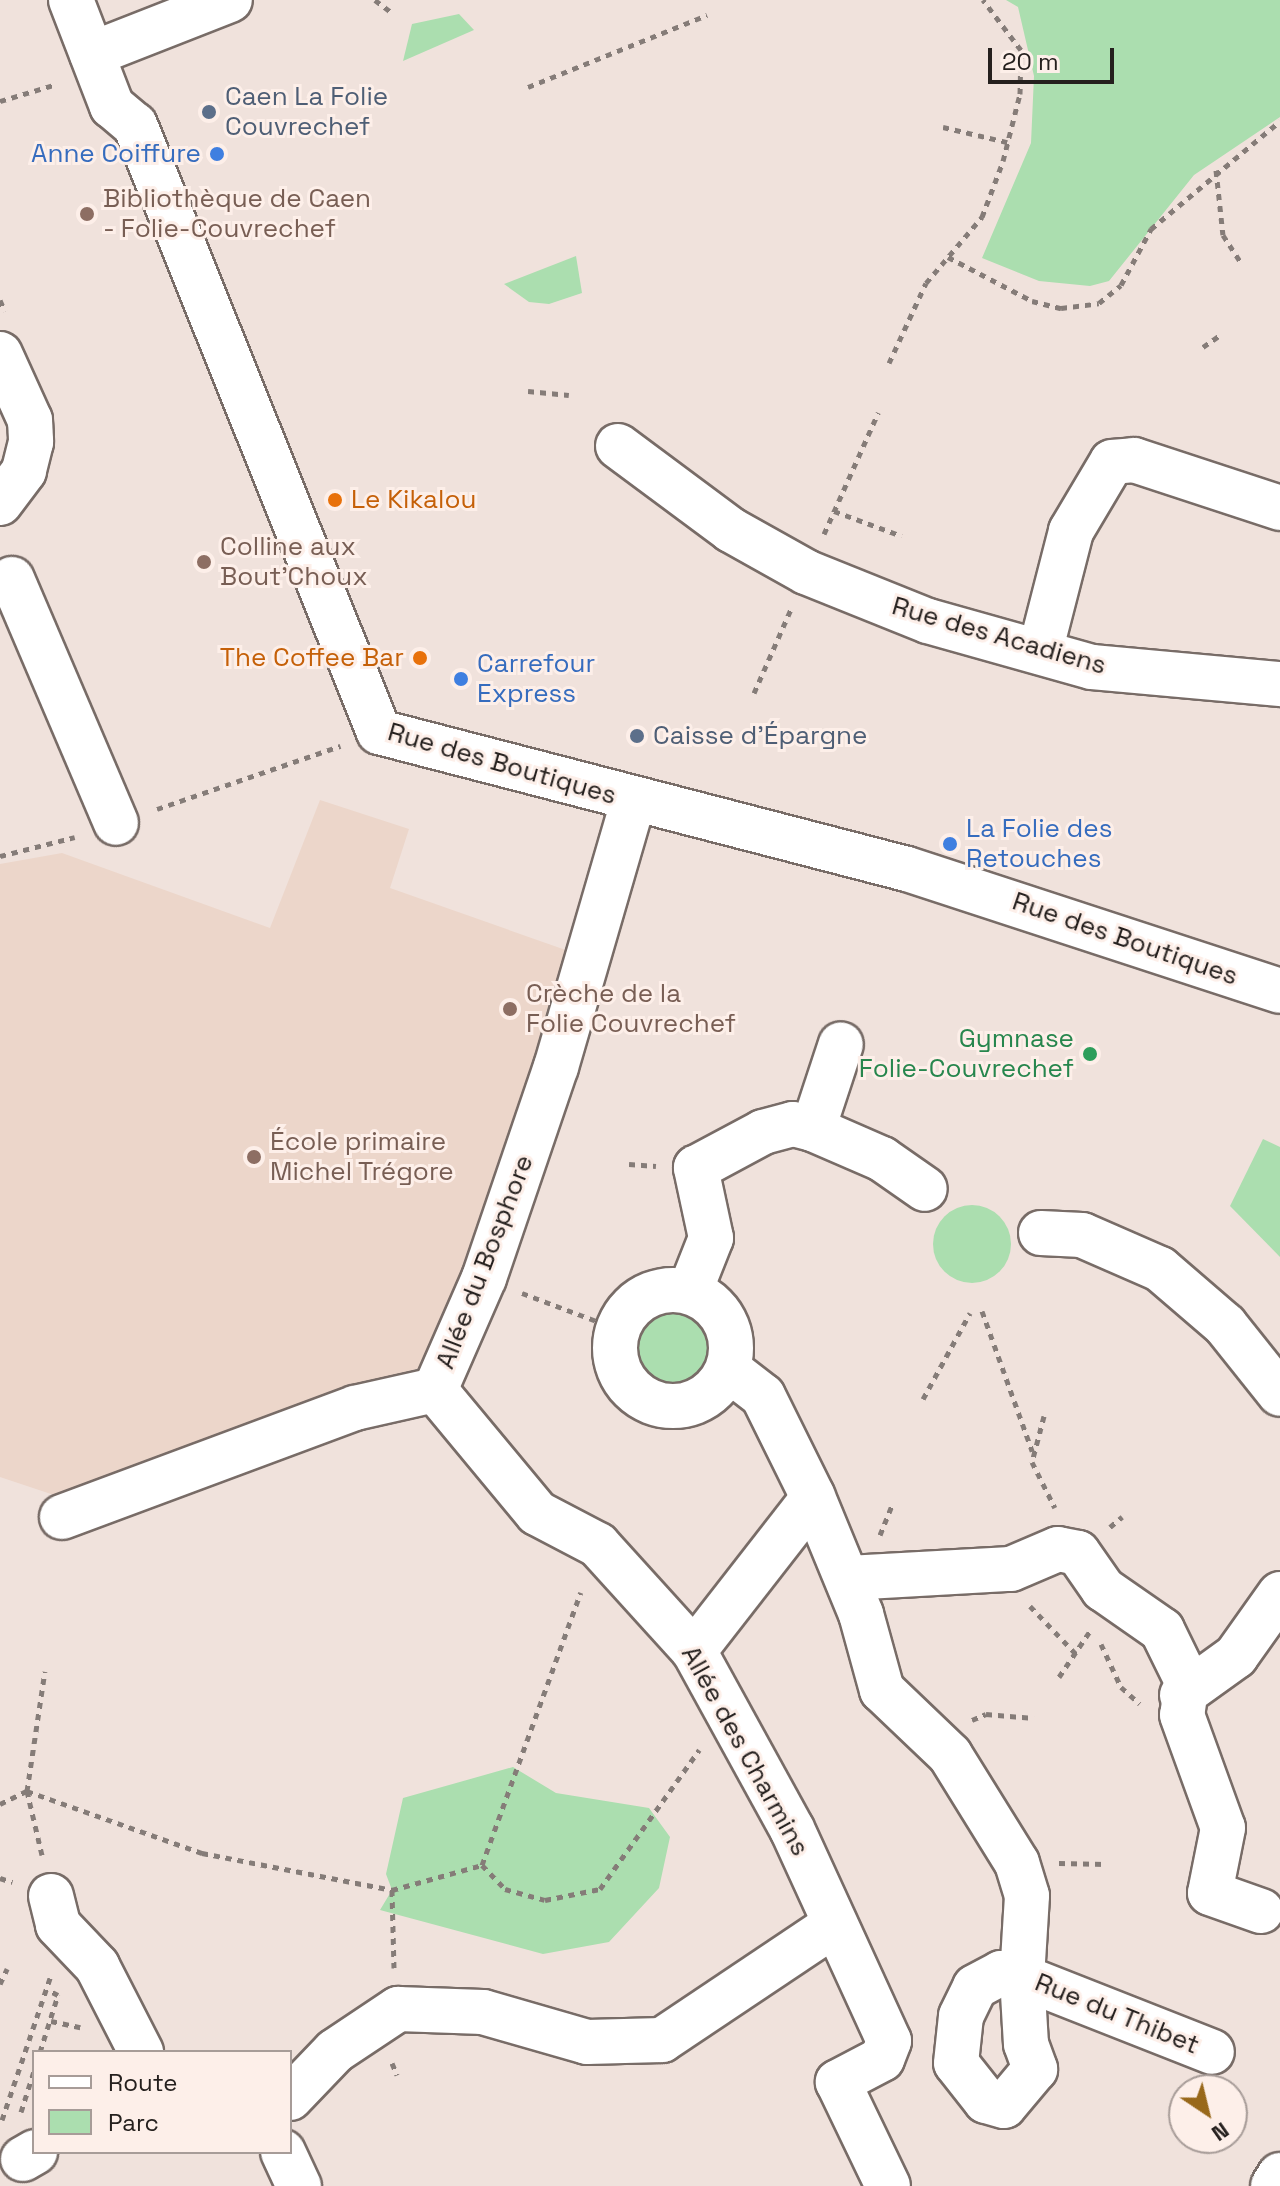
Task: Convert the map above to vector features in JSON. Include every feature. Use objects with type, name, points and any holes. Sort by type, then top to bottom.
[{"type":"street","points":[[71,0],[92,54],[230,0]]},
{"type":"street","name":"Rue des Boutiques","points":[[92,54],[112,106],[135,125],[379,732],[633,802],[907,869],[1280,991]]},
{"type":"street","points":[[0,354],[30,420],[31,442],[24,471],[0,503]]},
{"type":"street","name":"Rue des Acadiens","points":[[618,446],[731,530],[806,572],[928,621],[1040,652],[1198,682],[1280,684]]},
{"type":"street","points":[[1040,652],[1071,531],[1112,462],[1134,460],[1280,508]]},
{"type":"street","points":[[12,579],[116,823]]},
{"type":"street","name":"Allée du Bosphore","points":[[62,1517],[355,1408],[435,1390],[484,1278],[569,1025],[633,802]]},
{"type":"street","points":[[813,1129],[841,1044]]},
{"type":"street","points":[[690,1291],[711,1238],[696,1168],[763,1132],[793,1124],[813,1129],[882,1159],[925,1189]]},
{"type":"street","points":[[1041,1233],[1082,1235],[1160,1269],[1225,1325],[1280,1394]]},
{"type":"street","points":[[660,1291],[690,1291],[707,1300],[729,1331],[728,1369],[692,1404],[650,1402],[617,1365],[618,1329],[636,1302],[660,1291]]},
{"type":"street","name":"Rue du Thibet","points":[[728,1369],[763,1396],[813,1498],[848,1578],[882,1690],[950,1755],[1017,1863],[1027,1896],[1022,1977],[1026,2044],[1035,2069],[1020,2093],[1004,2106],[986,2101],[956,2063],[975,1987],[1001,1973],[1022,1977],[1212,2052]]},
{"type":"street","name":"Allée des Charmins","points":[[435,1390],[537,1513],[598,1545],[694,1651],[734,1722],[889,2041]]},
{"type":"street","points":[[694,1651],[813,1498]]},
{"type":"street","points":[[848,1578],[1011,1569],[1058,1549],[1078,1553],[1103,1589],[1162,1630],[1187,1681],[1182,1695],[1182,1715],[1223,1828],[1210,1893],[1261,1911]]},
{"type":"street","points":[[1182,1695],[1236,1656],[1280,1594]]},
{"type":"street","points":[[51,1896],[58,1925],[97,1966],[140,2050]]},
{"type":"street","points":[[292,2096],[335,2051],[398,2009],[483,2012],[536,2031],[638,2046],[687,2028],[834,1925]]},
{"type":"street","points":[[888,2186],[838,2082],[882,2059],[889,2041],[959,2044]]},
{"type":"street","points":[[284,2154],[299,2186]]},
{"type":"street","points":[[1273,2186],[1280,2175]]},
{"type":"path","points":[[375,0],[391,12]]},
{"type":"path","points":[[889,363],[926,283],[982,217],[1020,94],[1021,50],[983,0]]},
{"type":"path","points":[[528,87],[707,15]]},
{"type":"path","points":[[948,257],[1032,301],[1061,308],[1099,303],[1121,285],[1139,243],[1216,169],[1280,121]]},
{"type":"path","points":[[943,127],[1007,142]]},
{"type":"path","points":[[1216,169],[1223,235],[1240,261]]},
{"type":"path","points":[[1203,347],[1219,336]]},
{"type":"path","points":[[528,391],[569,395]]},
{"type":"path","points":[[818,546],[878,413]]},
{"type":"path","points":[[834,511],[902,536]]},
{"type":"path","points":[[754,693],[797,594]]},
{"type":"path","points":[[0,856],[116,823],[379,732]]},
{"type":"path","points":[[484,1278],[618,1329]]},
{"type":"path","points":[[982,1311],[1032,1451],[1063,1523],[1058,1549]]},
{"type":"path","points":[[923,1399],[970,1313]]},
{"type":"path","points":[[1032,1451],[1044,1416]]},
{"type":"path","points":[[482,1865],[598,1545]]},
{"type":"path","points":[[1011,1569],[1038,1621],[1076,1654]]},
{"type":"path","points":[[1059,1677],[1088,1634],[1103,1589]]},
{"type":"path","points":[[1088,1634],[1112,1656],[1132,1700],[1161,1705],[1182,1695]]},
{"type":"path","points":[[45,1671],[27,1791],[51,1896]]},
{"type":"path","points":[[482,1865],[505,1889],[545,1900],[600,1889],[659,1812],[686,1760],[734,1722]]},
{"type":"path","points":[[0,1804],[27,1791],[202,1853],[392,1890],[482,1865]]},
{"type":"path","points":[[392,1890],[398,2009]]},
{"type":"path","points":[[0,1984],[7,1969]]},
{"type":"path","points":[[37,2050],[48,1990],[58,1995],[53,2022],[41,2050]]},
{"type":"path","points":[[19,2146],[32,2076]]},
{"type":"shaded area","name":"École primaire Michel Trégore","points":[[320,800],[409,829],[390,888],[577,954],[438,1361],[72,1501],[0,1477],[0,864],[62,853],[270,928]]},
{"type":"green space","points":[[1006,0],[1280,0],[1280,117],[1194,175],[1109,281],[1090,286],[1039,281],[982,258],[1031,143],[1034,76],[1018,7]]},
{"type":"green space","points":[[459,14],[474,30],[403,61],[412,24]]},
{"type":"green space","points":[[576,256],[582,293],[549,304],[529,302],[504,284]]},
{"type":"green space","points":[[1263,1139],[1280,1147],[1280,1257],[1230,1206]]},
{"type":"green space","points":[[972,1205],[987,1208],[1000,1216],[1008,1229],[1011,1244],[1008,1259],[1000,1272],[987,1280],[972,1283],[957,1280],[944,1272],[936,1259],[933,1244],[936,1229],[944,1216],[957,1208]]},
{"type":"green space","points":[[674,1301],[692,1304],[707,1315],[718,1330],[721,1348],[718,1366],[707,1381],[692,1392],[674,1395],[656,1392],[641,1381],[630,1366],[627,1348],[630,1330],[641,1315],[656,1304]]},
{"type":"green space","points":[[513,1767],[556,1793],[649,1808],[670,1837],[659,1888],[609,1942],[543,1954],[380,1910],[392,1890],[386,1874],[403,1798]]},
{"type":"place","name":"Caen La Folie Couvrechef","points":[[209,112]]},
{"type":"place","name":"Anne Coiffure","points":[[217,154]]},
{"type":"place","name":"Bibliothèque de Caen - Folie-Couvrechef","points":[[87,214]]},
{"type":"place","name":"Le Kikalou","points":[[335,500]]},
{"type":"place","name":"Colline aux Bout'Choux","points":[[204,562]]},
{"type":"place","name":"The Coffee Bar","points":[[420,658]]},
{"type":"place","name":"Carrefour Express","points":[[461,679]]},
{"type":"place","name":"Caisse d'Épargne","points":[[637,736]]},
{"type":"place","name":"La Folie des Retouches","points":[[950,844]]},
{"type":"place","name":"Crèche de la Folie Couvrechef","points":[[510,1009]]},
{"type":"place","name":"Gymnase Folie-Couvrechef","points":[[1090,1054]]},
{"type":"place","name":"École primaire Michel Trégore","points":[[254,1157]]}]
